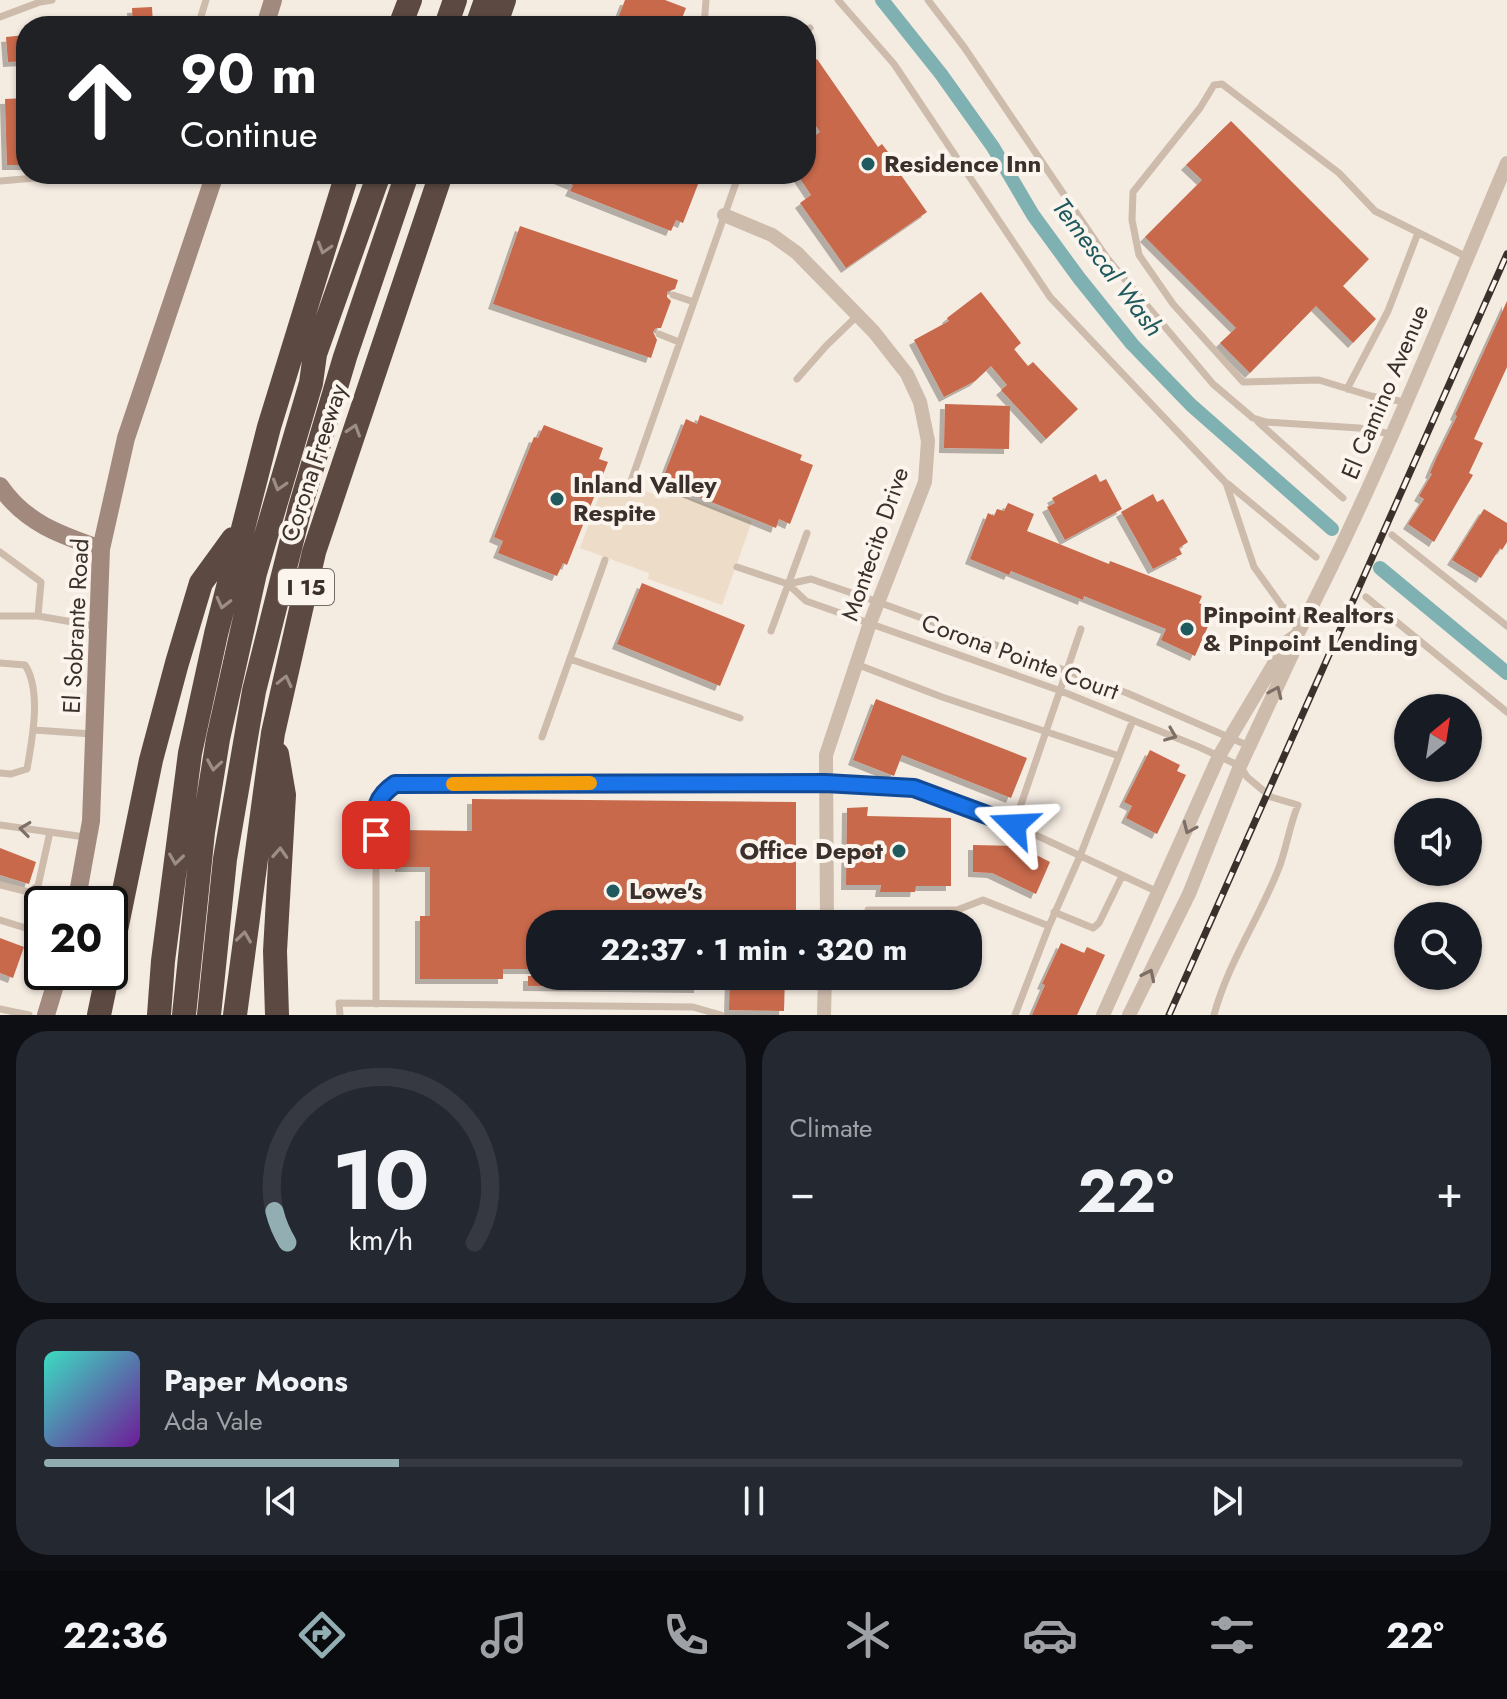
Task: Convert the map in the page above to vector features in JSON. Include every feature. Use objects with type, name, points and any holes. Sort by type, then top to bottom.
[{"type":"highway","name":"Corona Freeway","points":[[159,1015],[190,753],[242,528],[269,427],[344,184]]},
{"type":"highway","points":[[184,1015],[203,832],[218,739],[255,573],[311,383],[315,354],[375,184]]},
{"type":"highway","points":[[311,383],[326,357],[389,184]]},
{"type":"highway","points":[[209,1015],[225,859],[254,691],[300,508],[376,259],[403,184]]},
{"type":"highway","points":[[337,389],[353,361],[418,184]]},
{"type":"highway","name":"Corona Freeway","points":[[235,1015],[273,733],[314,552],[438,184]]},
{"type":"highway","points":[[125,886],[151,760],[201,583],[242,528]]},
{"type":"highway","points":[[273,733],[284,795],[275,951],[277,1015]]},
{"type":"highway","points":[[99,1015],[104,990]]},
{"type":"street","name":"El Camino Avenue","points":[[1129,1015],[1189,894],[1240,766],[1296,646],[1300,629],[1360,507],[1507,163]]},
{"type":"street","name":"El Sobrante Road","points":[[79,886],[88,837],[101,549],[126,438],[212,184]]},
{"type":"street","name":"Montecito Drive","points":[[724,215],[772,235],[797,253],[858,315],[907,374],[920,402],[928,441],[925,482],[870,623],[826,755],[827,910]]},
{"type":"street","points":[[0,486],[10,501],[51,532],[101,549]]},
{"type":"street","name":"El Camino Avenue","points":[[1103,1015],[1219,756],[1287,642],[1300,629]]},
{"type":"street","points":[[46,1015],[54,990]]},
{"type":"street","points":[[824,1015],[825,990]]},
{"type":"lane","points":[[0,17],[52,0]]},
{"type":"lane","points":[[838,0],[894,64],[1050,297],[1226,483],[1316,557]]},
{"type":"lane","points":[[928,0],[964,47],[1107,258],[1213,384],[1343,498]]},
{"type":"lane","points":[[1405,402],[1371,396],[1319,380],[1243,382],[1173,304],[1139,255],[1132,220],[1133,192],[1200,108],[1214,85],[1222,84],[1339,173],[1375,211],[1467,257]]},
{"type":"lane","points":[[630,484],[735,184]]},
{"type":"lane","points":[[1347,389],[1388,311],[1418,233]]},
{"type":"lane","points":[[673,295],[694,302]]},
{"type":"lane","points":[[797,379],[858,315]]},
{"type":"lane","points":[[659,334],[679,342]]},
{"type":"lane","points":[[1253,418],[1266,422],[1359,428],[1391,434]]},
{"type":"lane","points":[[1226,483],[1254,567],[1300,629]]},
{"type":"lane","points":[[771,631],[807,533]]},
{"type":"lane","points":[[1392,535],[1507,626]]},
{"type":"lane","points":[[0,552],[41,582],[38,616]]},
{"type":"lane","points":[[542,737],[605,560]]},
{"type":"lane","points":[[737,567],[788,584]]},
{"type":"lane","name":"Corona Pointe Court","points":[[788,584],[811,579],[878,602],[1069,671],[1251,747]]},
{"type":"lane","name":"Corona Pointe Court","points":[[788,584],[806,601],[1061,691],[1240,766]]},
{"type":"lane","points":[[1366,597],[1507,712]]},
{"type":"lane","points":[[0,616],[38,616],[99,626]]},
{"type":"lane","points":[[1014,825],[1081,629]]},
{"type":"lane","points":[[570,659],[740,718]]},
{"type":"lane","points":[[0,663],[25,665],[33,678],[34,730],[27,769],[11,774],[0,773]]},
{"type":"lane","points":[[856,664],[1119,756]]},
{"type":"lane","points":[[1015,1015],[1133,720]]},
{"type":"lane","points":[[34,730],[94,734]]},
{"type":"lane","points":[[1214,1015],[1221,987],[1280,864],[1298,805],[1271,797],[1247,777],[1240,766]]},
{"type":"lane","points":[[376,1004],[376,806],[383,792],[395,784],[825,783],[914,788],[1014,825],[1160,893]]},
{"type":"lane","points":[[0,825],[88,837]]},
{"type":"lane","points":[[0,885],[29,892],[38,886],[50,832]]},
{"type":"lane","points":[[1054,912],[1093,928],[1099,923],[1122,876]]},
{"type":"lane","points":[[957,910],[983,900],[1049,926]]},
{"type":"lane","points":[[0,920],[24,927]]},
{"type":"lane","points":[[340,1015],[339,1003],[693,1007],[721,1015]]},
{"type":"lane","points":[[0,1009],[29,1015]]},
{"type":"shaded area","points":[[606,477],[667,499],[670,491],[752,521],[722,605],[648,579],[649,573],[580,548]]},
{"type":"building","points":[[625,0],[665,0],[686,8],[683,16],[619,16]]},
{"type":"building","points":[[152,7],[152,16],[132,16],[132,8]]},
{"type":"building","points":[[16,36],[16,62],[8,62],[6,37]]},
{"type":"building","name":"Residence Inn","points":[[816,60],[878,147],[882,144],[891,156],[889,158],[927,212],[846,268],[800,203],[811,195],[804,184],[816,184],[816,135],[820,132],[816,126]]},
{"type":"building","points":[[16,98],[16,165],[7,165],[5,99]]},
{"type":"building","points":[[1231,121],[1369,259],[1343,286],[1376,319],[1353,343],[1316,306],[1250,373],[1220,343],[1236,328],[1145,237],[1202,180],[1186,165]]},
{"type":"building","points":[[571,184],[698,184],[683,223],[676,220],[671,231],[570,191],[573,185]]},
{"type":"building","points":[[520,226],[678,280],[675,289],[667,292],[671,301],[661,328],[653,332],[657,340],[651,358],[493,304]]},
{"type":"building","points":[[981,292],[1021,343],[1014,349],[1028,366],[1033,362],[1078,409],[1046,439],[1001,390],[1007,385],[991,366],[975,381],[944,397],[914,340],[949,321],[947,318]]},
{"type":"building","points":[[1507,301],[1507,367],[1474,439],[1483,443],[1469,473],[1473,475],[1434,542],[1408,524],[1424,499],[1419,496],[1432,474]]},
{"type":"building","points":[[945,404],[1010,406],[1009,449],[944,448]]},
{"type":"building","points":[[700,415],[802,455],[800,460],[813,465],[790,524],[779,519],[776,528],[674,487],[676,483],[663,478],[686,419],[697,424]]},
{"type":"building","points":[[544,425],[603,448],[599,459],[608,462],[567,565],[563,563],[557,576],[498,553],[503,541],[494,537],[534,437],[538,438]]},
{"type":"building","points":[[1096,474],[1100,482],[1106,479],[1122,509],[1065,540],[1047,507],[1055,503],[1052,498]]},
{"type":"building","points":[[1153,494],[1157,502],[1163,499],[1188,542],[1179,548],[1182,554],[1153,569],[1121,512]]},
{"type":"building","points":[[1008,503],[1034,514],[1027,531],[1202,596],[1199,603],[1206,606],[1203,613],[1212,617],[1195,656],[1161,640],[1166,629],[1084,596],[1083,600],[1011,571],[1009,575],[970,559],[988,513],[994,516],[997,509],[1004,511]]},
{"type":"building","points":[[1484,509],[1507,523],[1507,542],[1481,578],[1452,560]]},
{"type":"building","points":[[642,583],[745,625],[720,686],[617,644]]},
{"type":"building","points":[[876,699],[1027,758],[1011,798],[902,755],[894,776],[853,760]]},
{"type":"building","points":[[1150,750],[1180,765],[1177,771],[1186,775],[1157,834],[1126,818],[1132,806],[1124,802]]},
{"type":"building","name":"Lowe's","points":[[472,799],[796,802],[796,910],[526,910],[526,969],[503,969],[503,979],[420,979],[420,916],[430,916],[430,867],[400,867],[400,830],[472,831]]},
{"type":"building","name":"Office Depot","points":[[868,807],[867,816],[951,818],[951,886],[916,886],[915,892],[880,892],[881,885],[846,885],[847,808]]},
{"type":"building","points":[[973,845],[1019,846],[1050,862],[1036,894],[992,873],[973,872]]},
{"type":"building","points":[[0,848],[36,862],[29,884],[0,875]]},
{"type":"building","points":[[0,938],[24,947],[13,978],[0,973]]},
{"type":"building","points":[[1061,943],[1084,953],[1087,947],[1105,955],[1077,1015],[1032,1015],[1045,985],[1042,984]]},
{"type":"building","points":[[730,990],[785,990],[784,1011],[729,1010]]},
{"type":"waterway","name":"Temescal Wash","points":[[882,0],[941,74],[993,147],[1033,215],[1132,344],[1191,405],[1332,529]]},
{"type":"waterway","name":"Temescal Wash","points":[[1380,568],[1507,673]]},
{"type":"railway","points":[[1169,1015],[1507,254]]},
{"type":"slow traffic","points":[[453,784],[590,783]]},
{"type":"place","name":"Residence Inn","points":[[868,164]]},
{"type":"place","name":"Inland Valley Respite","points":[[557,499]]},
{"type":"place","name":"Pinpoint Realtors & Pinpoint Lending","points":[[1187,629]]},
{"type":"place","name":"Office Depot","points":[[899,851]]},
{"type":"place","name":"Lowe's","points":[[613,891]]},
{"type":"route","points":[[376,835],[376,806],[383,792],[395,784],[825,783],[914,788],[1014,825]]}]
